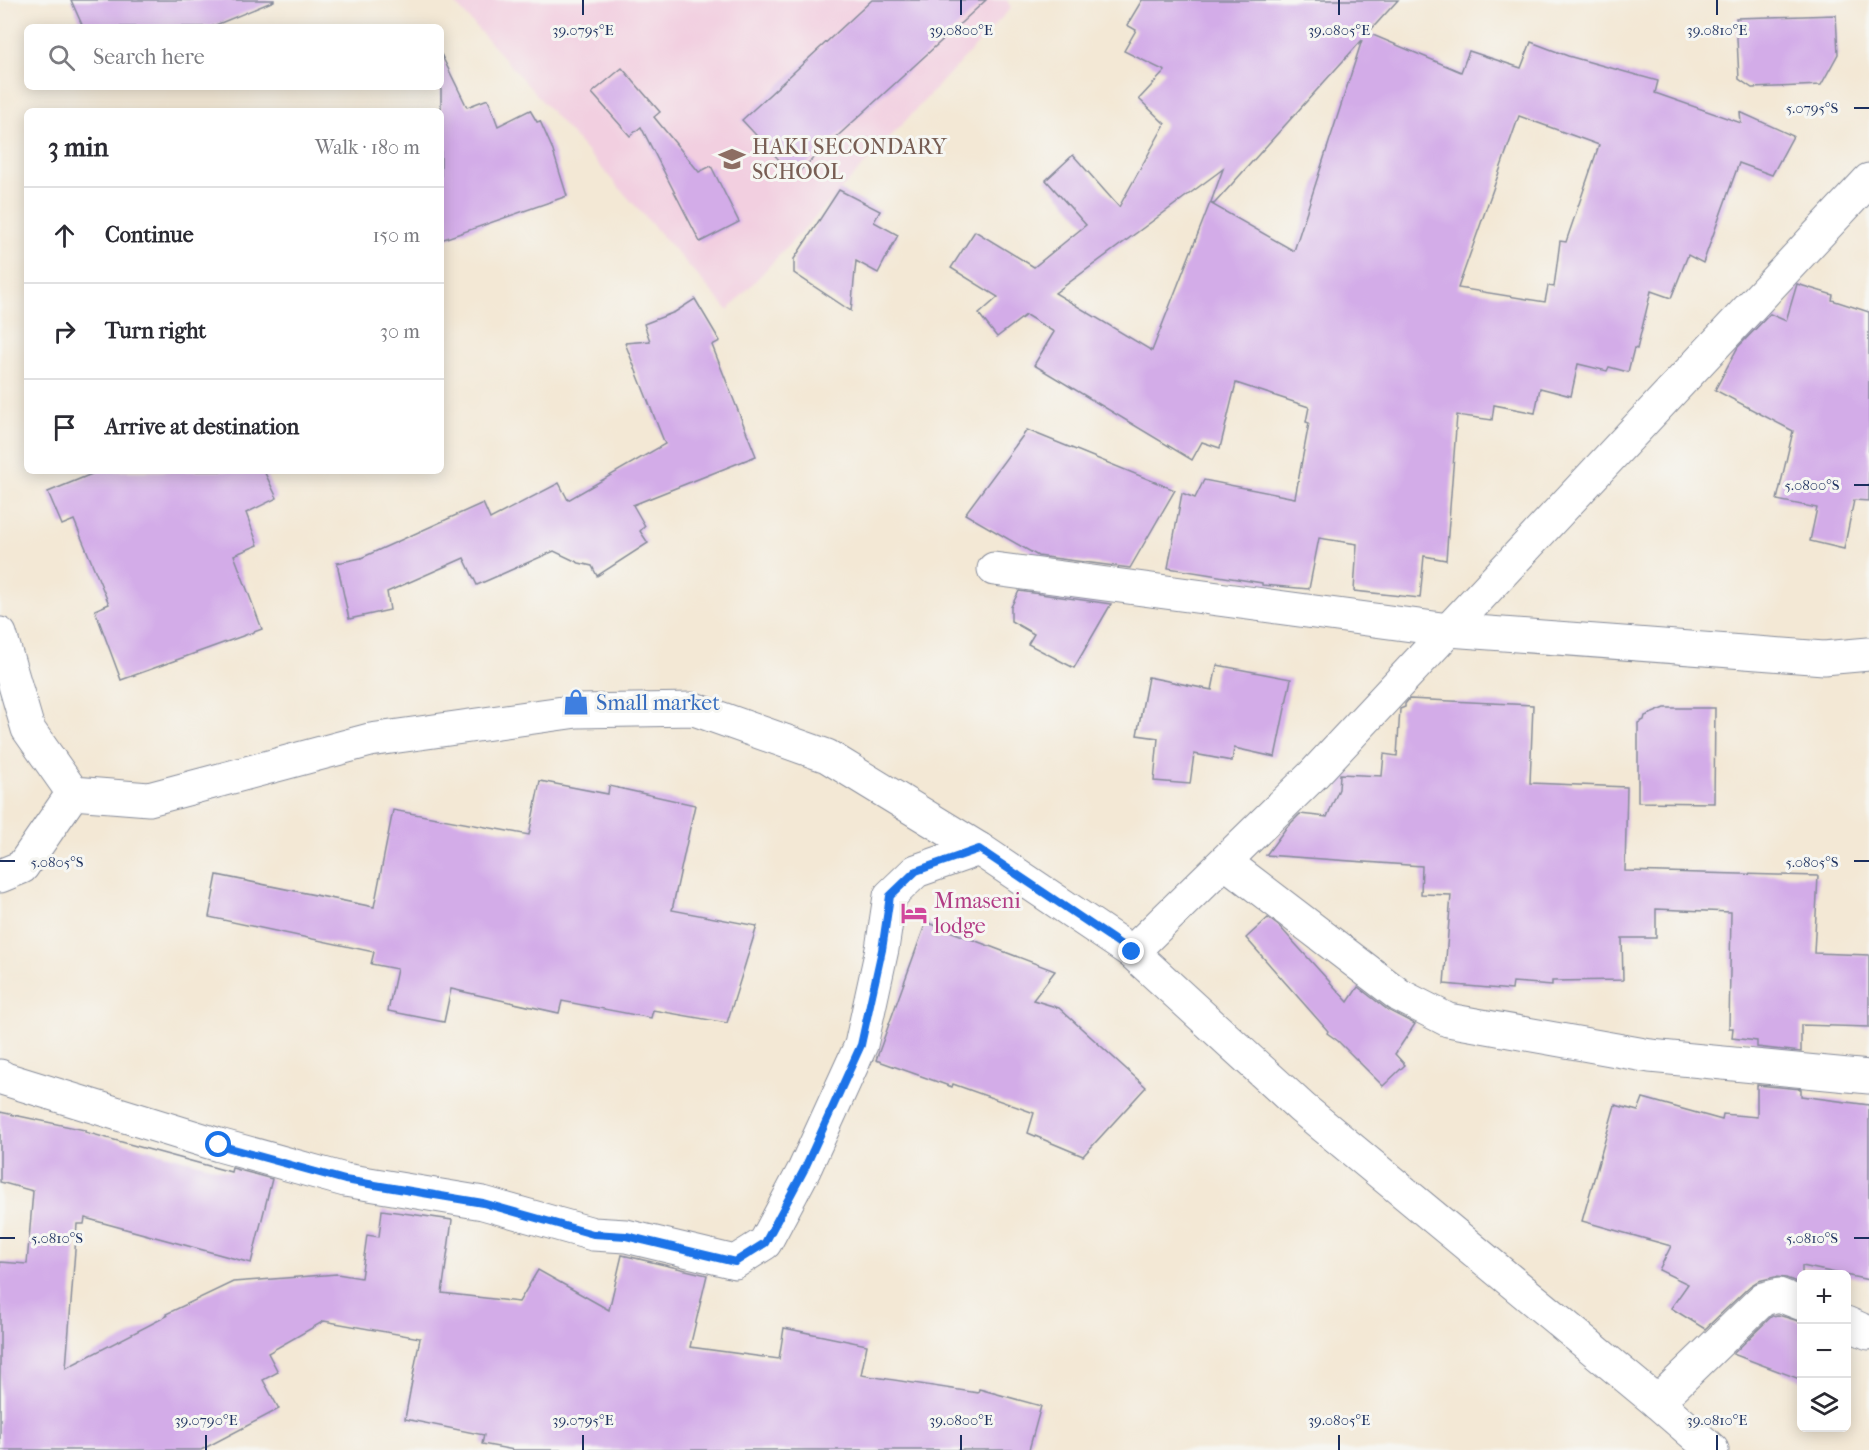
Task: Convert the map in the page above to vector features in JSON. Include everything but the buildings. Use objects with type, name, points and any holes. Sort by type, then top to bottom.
[{"type":"street","points":[[1132,952],[1313,775],[1869,180]]},
{"type":"street","points":[[994,569],[1449,630],[1824,658],[1869,654]]},
{"type":"street","points":[[0,634],[28,729],[73,794]]},
{"type":"street","points":[[73,794],[149,800],[370,740],[577,711],[694,709],[827,756],[979,849],[1132,952],[1302,1108],[1712,1450]]},
{"type":"street","points":[[0,897],[11,872],[73,794]]},
{"type":"street","points":[[0,1076],[219,1145],[345,1180],[483,1203],[593,1234],[626,1236],[735,1262],[765,1243],[804,1170],[861,1045],[882,950],[890,896],[916,871],[979,849]]},
{"type":"street","points":[[1225,862],[1399,995],[1448,1020],[1650,1056],[1869,1077]]},
{"type":"street","points":[[1657,1402],[1763,1299],[1779,1294],[1797,1302]]},
{"type":"street","points":[[1848,1324],[1869,1333]]},
{"type":"shaded area","name":"HAKI SECONDARY SCHOOL","points":[[452,0],[1007,0],[1011,8],[728,310]]},
{"type":"place","name":"HAKI SECONDARY SCHOOL","points":[[732,159]]},
{"type":"place","name":"Small market","points":[[576,702]]},
{"type":"place","name":"Mmaseni lodge","points":[[914,913]]},
{"type":"route","points":[[219,1145],[345,1180],[483,1203],[593,1234],[626,1236],[735,1262],[765,1243],[804,1170],[861,1045],[882,950],[890,896],[916,871],[979,849],[1132,952]]}]
